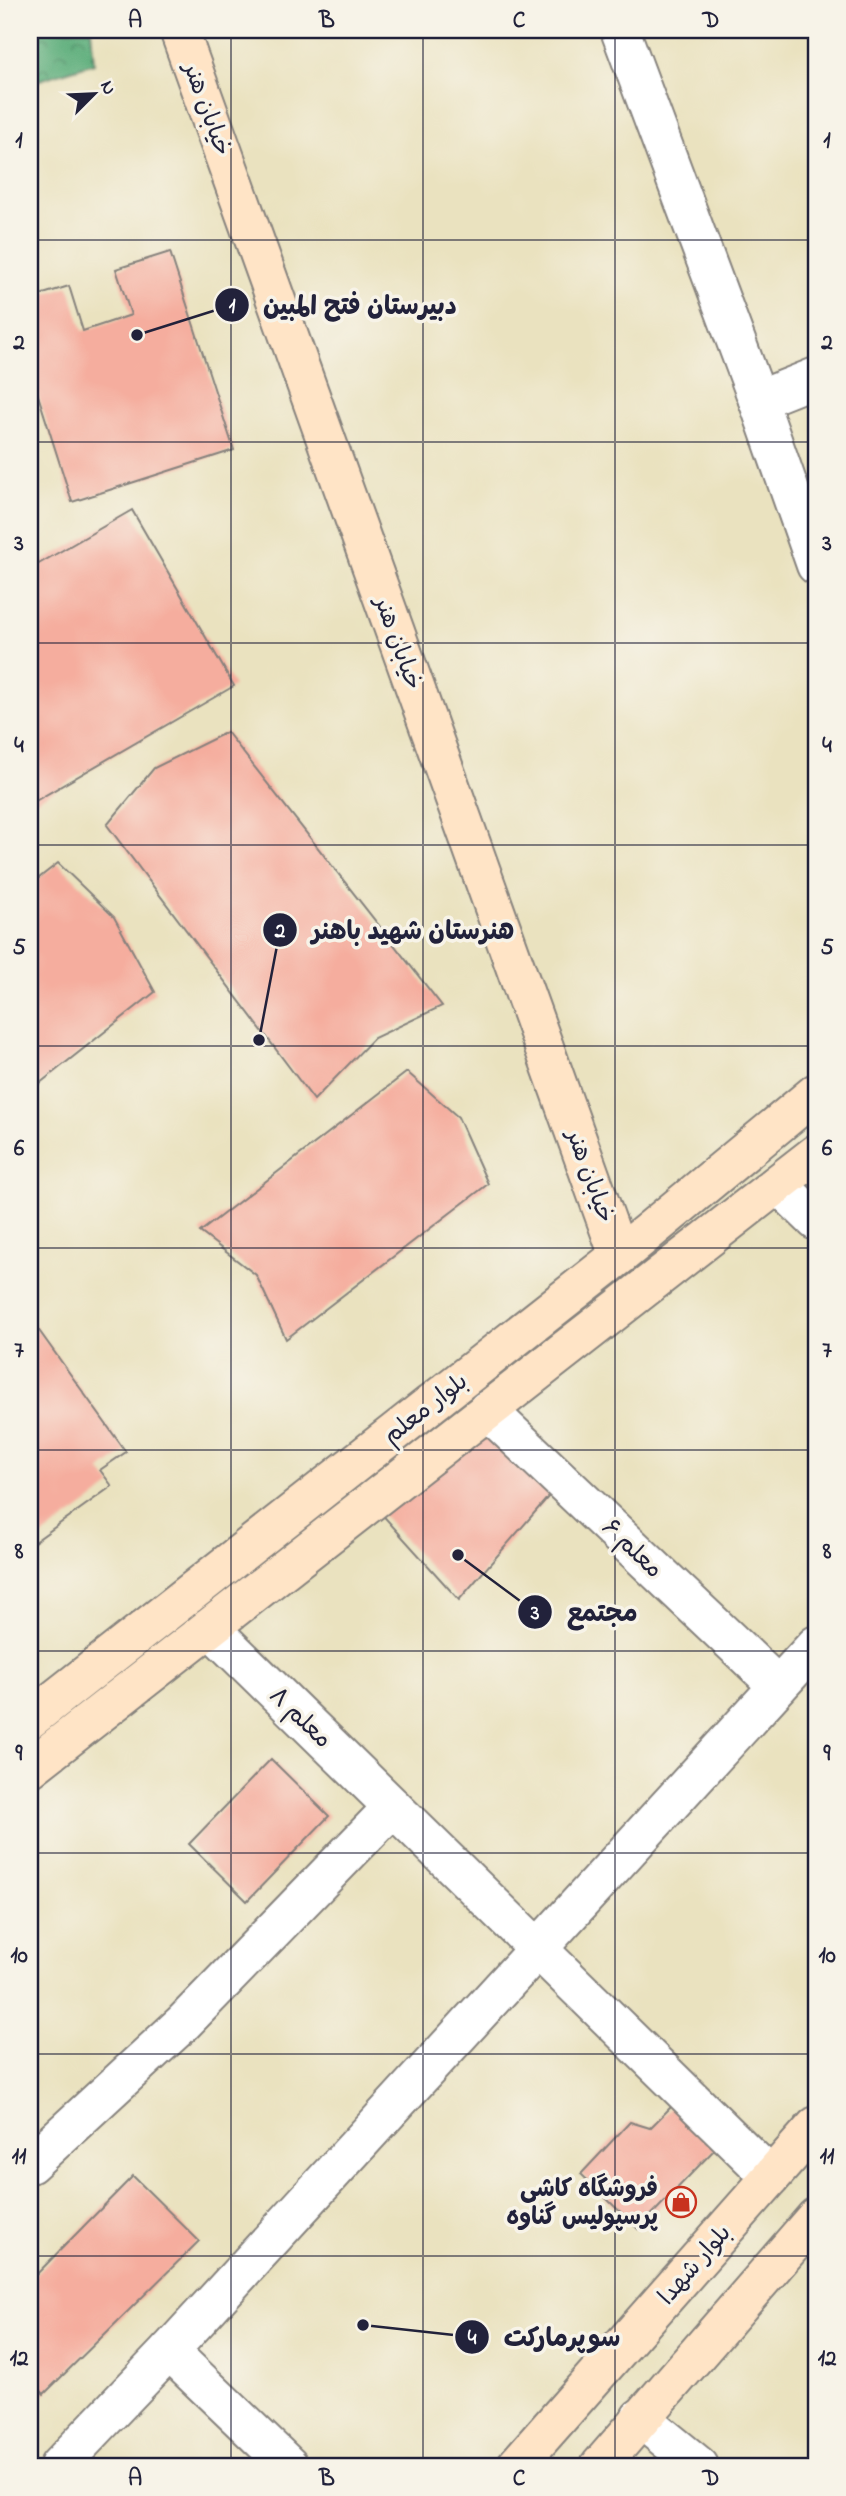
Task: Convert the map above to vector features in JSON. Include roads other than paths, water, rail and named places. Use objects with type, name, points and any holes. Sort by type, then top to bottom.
[{"type":"main road","name":"خیابان هنر","points":[[179,30],[619,1256]]},
{"type":"main road","name":"بلوار معلم","points":[[30,1719],[619,1256],[816,1093]]},
{"type":"main road","name":"بلوار معلم","points":[[30,1768],[816,1154]]},
{"type":"main road","name":"بلوار شهدا","points":[[516,2466],[816,2126]]},
{"type":"main road","points":[[600,2466],[816,2217]]},
{"type":"street","points":[[620,30],[758,400],[816,565]]},
{"type":"street","points":[[758,400],[816,377]]},
{"type":"street","points":[[778,1184],[816,1221]]},
{"type":"street","name":"معلم ۶","points":[[487,1410],[778,1686]]},
{"type":"street","name":"معلم ۸","points":[[210,1628],[771,2177]]},
{"type":"street","points":[[59,2466],[169,2351],[816,1645]]},
{"type":"street","points":[[30,2164],[183,2023],[393,1807]]},
{"type":"street","points":[[169,2351],[289,2466]]},
{"type":"street","points":[[640,2418],[699,2466]]},
{"type":"place","name":"دبیرستان فتح المبین","points":[[137,335]]},
{"type":"place","name":"هنرستان شهید باهنر","points":[[259,1040]]},
{"type":"place","name":"مجتمع","points":[[458,1555]]},
{"type":"place","name":"فروشگاه کاشی پرسپولیس گناوه","points":[[681,2202]]},
{"type":"place","name":"سوپرمارکت","points":[[363,2325]]}]
